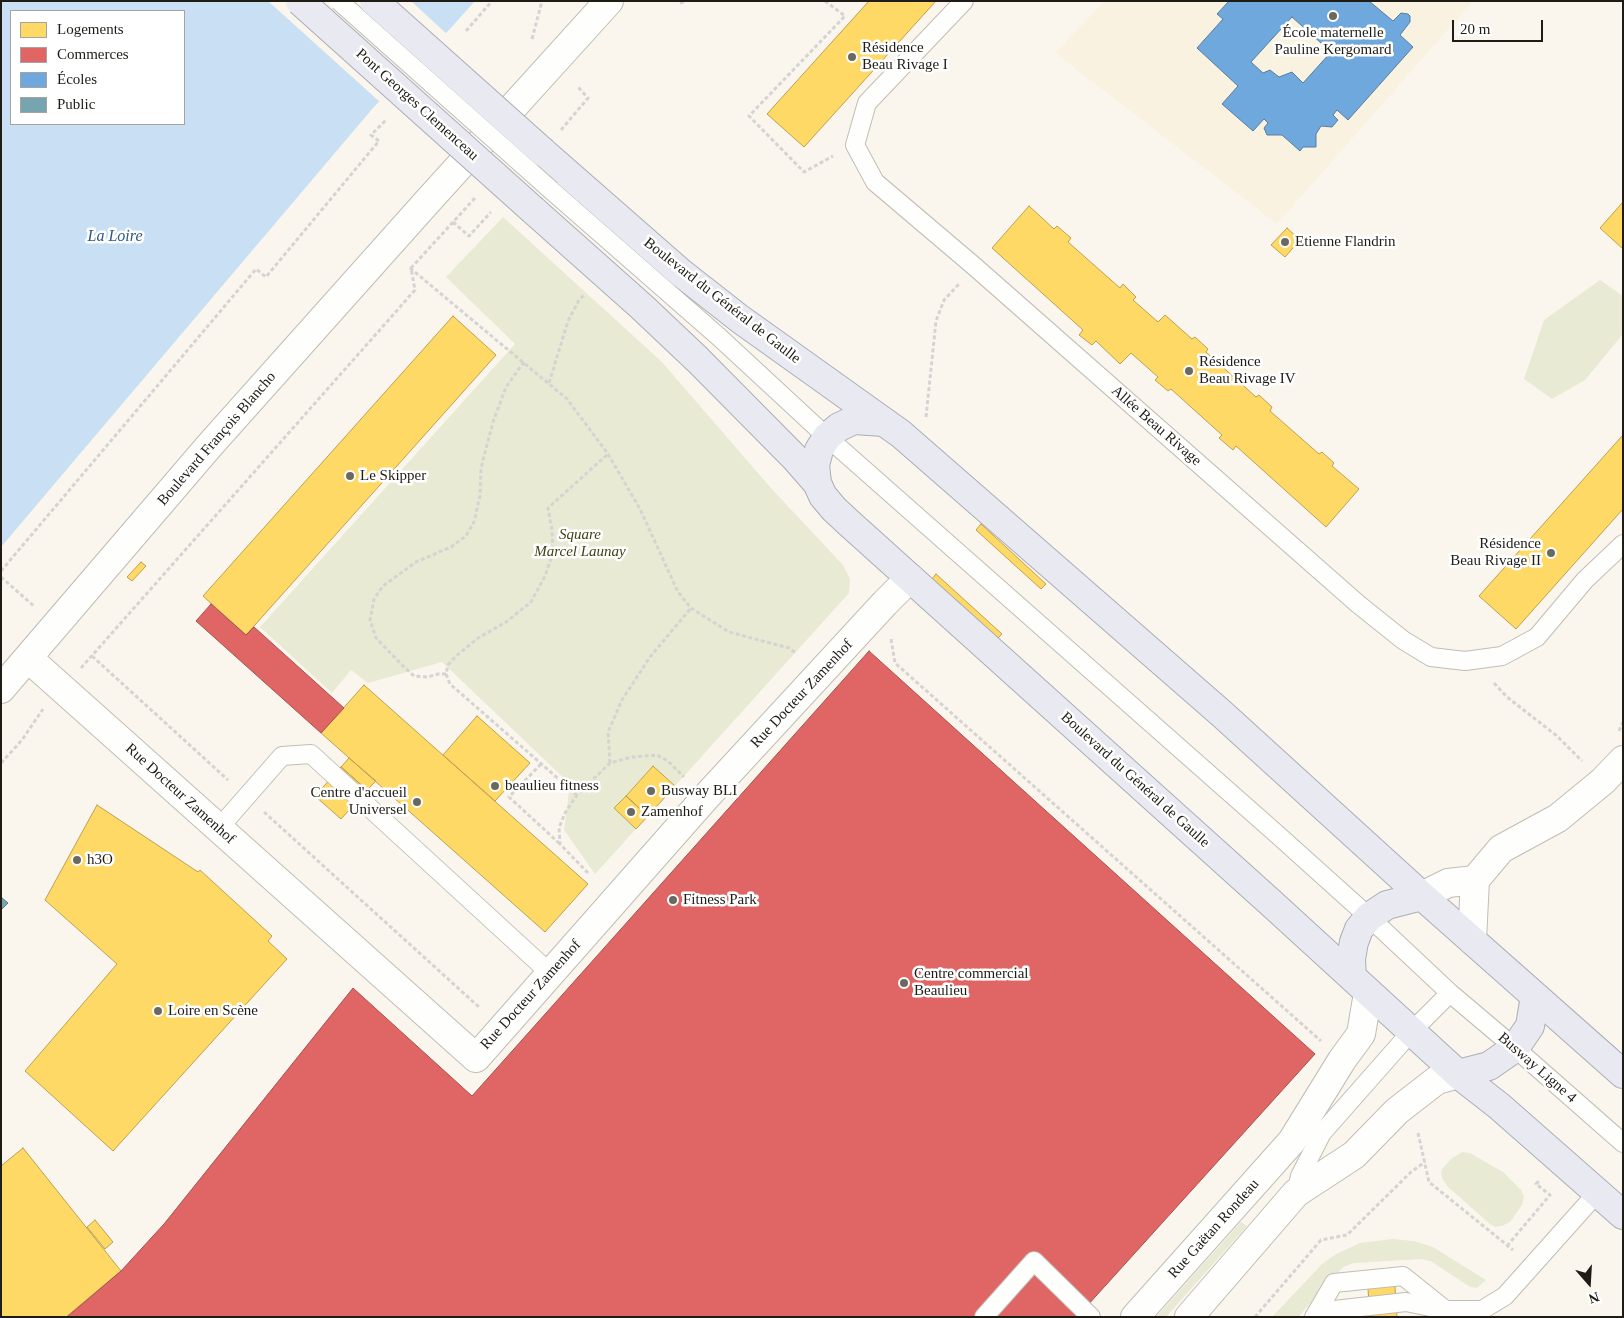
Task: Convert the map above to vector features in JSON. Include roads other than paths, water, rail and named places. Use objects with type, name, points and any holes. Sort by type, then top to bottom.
[{"type":"main road","name":"Pont Georges Clemenceau","points":[[300,1],[533,210]]},
{"type":"main road","points":[[374,1],[543,152],[559,181]]},
{"type":"main road","name":"Boulevard du Général de Gaulle","points":[[559,181],[740,319],[884,422],[924,454],[1222,714],[1422,896],[1623,1074]]},
{"type":"main road","name":"Boulevard du Général de Gaulle","points":[[533,210],[698,360],[796,459],[817,483],[823,496],[834,509],[1458,1074],[1499,1106],[1623,1215]]},
{"type":"main road","points":[[817,483],[815,464],[819,450],[827,437],[839,427],[854,420],[884,422]]},
{"type":"main road","points":[[1360,985],[1352,959],[1354,942],[1359,929],[1369,917],[1386,905],[1422,896]]},
{"type":"main road","points":[[1458,1074],[1489,1066],[1515,1048],[1530,1026],[1535,996]]},
{"type":"street","name":"Boulevard François Blancho","points":[[1,689],[210,445],[609,1]]},
{"type":"street","name":"Rue Docteur Zamenhof","points":[[28,658],[476,1058],[706,798],[910,578]]},
{"type":"street","points":[[1472,940],[1475,880],[1501,849],[1558,818],[1603,781],[1623,760]]},
{"type":"street","points":[[1422,896],[1448,883],[1475,880]]},
{"type":"street","name":"Rue Gaëtan Rondeau","points":[[1135,1317],[1292,1141],[1342,1060],[1361,1034],[1360,985]]},
{"type":"street","points":[[1190,1317],[1296,1193],[1354,1155],[1398,1110],[1437,1080],[1458,1074]]},
{"type":"lane","name":"Pont Georges Clemenceau","points":[[339,1],[559,181]]},
{"type":"lane","name":"Allée Beau Rivage","points":[[964,1],[867,103],[854,145],[875,182],[974,266],[1358,604],[1403,640],[1431,656],[1465,661],[1502,656],[1537,637],[1585,580],[1623,544]]},
{"type":"lane","name":"Boulevard du Général de Gaulle","points":[[559,181],[719,337],[827,437],[1369,917],[1450,993]]},
{"type":"lane","points":[[219,828],[282,756],[310,754],[551,974]]},
{"type":"lane","points":[[1296,1193],[1300,1176],[1322,1133],[1412,1032],[1450,993]]},
{"type":"lane","name":"Busway Ligne 4","points":[[1450,993],[1623,1143]]},
{"type":"lane","points":[[1292,1141],[1322,1133]]},
{"type":"lane","points":[[1319,1317],[1334,1310],[1406,1302],[1445,1310],[1482,1310],[1505,1296],[1597,1193]]},
{"type":"lane","points":[[984,1317],[1034,1262],[1091,1317]]},
{"type":"lane","points":[[1314,1317],[1334,1283],[1403,1276],[1445,1310]]},
{"type":"lane","points":[[1498,1317],[1505,1296]]},
{"type":"water","name":"La Loire","points":[[1,1],[475,1],[373,108],[1,547]]},
{"type":"place","name":"École maternelle Pauline Kergomard","points":[[1333,16]]},
{"type":"place","name":"Résidence Beau Rivage I","points":[[852,57]]},
{"type":"place","name":"Etienne Flandrin","points":[[1285,242]]},
{"type":"place","name":"Résidence Beau Rivage IV","points":[[1189,371]]},
{"type":"place","name":"Le Skipper","points":[[350,476]]},
{"type":"place","name":"Résidence Beau Rivage II","points":[[1551,553]]},
{"type":"place","name":"beaulieu fitness","points":[[495,786]]},
{"type":"place","name":"Busway BLI","points":[[651,791]]},
{"type":"place","name":"Centre d'accueil Universel","points":[[417,802]]},
{"type":"place","name":"Zamenhof","points":[[631,812]]},
{"type":"place","name":"h3O","points":[[77,860]]},
{"type":"place","name":"Fitness Park","points":[[673,900]]},
{"type":"place","name":"Centre commercial Beaulieu","points":[[904,983]]},
{"type":"place","name":"Loire en Scène","points":[[158,1011]]},
{"type":"park label","name":"Square Marcel Launay","points":[[580,544]]}]
